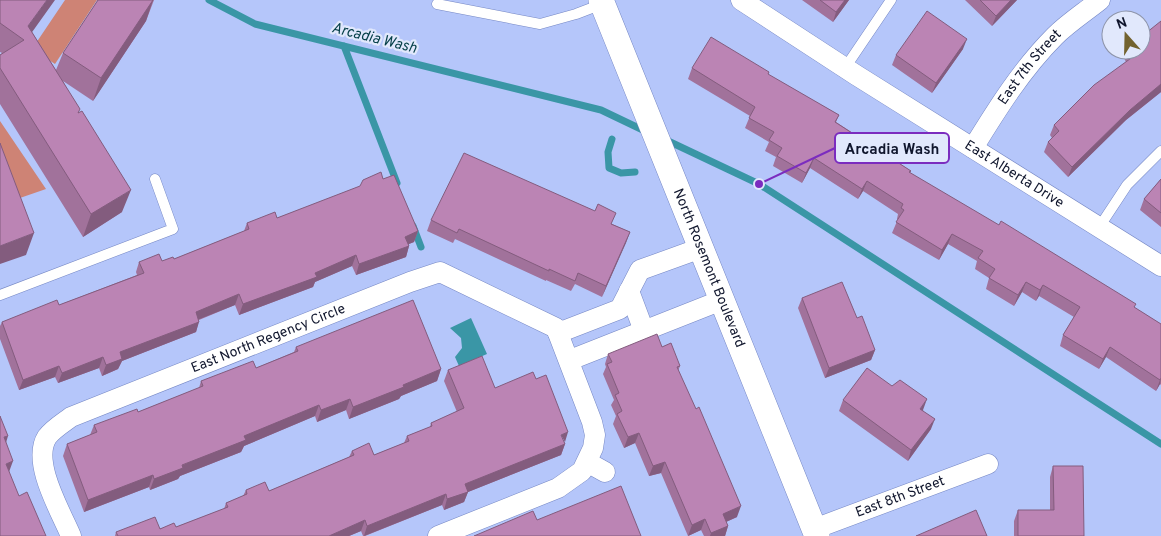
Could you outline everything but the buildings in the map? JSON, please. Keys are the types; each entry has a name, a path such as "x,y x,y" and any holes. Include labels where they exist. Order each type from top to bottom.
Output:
{"street":[{"name":"East Alberta Drive","path":"741,0 845,68 1100,226 1161,266"},
{"name":"East 7th Street","path":"973,148 988,123 1037,55 1056,35 1100,0"},
{"name":"North Rosemont Boulevard","path":"606,1 669,168 815,532"},
{"path":"438,536 558,488 582,471 593,448 595,435 570,360 558,333 620,308 640,270 701,248"},
{"name":"East North Regency Circle","path":"71,536 44,472 42,454 47,438 58,426 71,417 410,282 440,272 556,328 558,333"},
{"path":"629,291 644,331"},
{"path":"570,360 722,300"},
{"path":"587,462 605,472"},
{"name":"East 8th Street","path":"815,532 988,464"}],"lane":[{"path":"845,68 891,0"},
{"path":"437,4 540,24 576,14 606,1"},
{"path":"1100,226 1127,185 1161,151"},
{"path":"0,295 173,229 155,179"}],"shaded area":[{"path":"65,0 97,0 55,64 32,49"},
{"path":"0,121 46,189 17,199 0,159"},
{"path":"471,318 487,354 459,366 455,357 462,348 461,338 450,328"}],"waterway":[{"name":"Arcadia Wash","path":"209,0 255,24 601,110 647,132"},
{"path":"344,46 397,183"},
{"path":"612,139 608,152 609,168 621,173 635,172"},
{"name":"Arcadia Wash","path":"666,140 759,184 1161,444"},
{"path":"413,226 421,247"}],"place":[{"name":"Arcadia Wash","path":"759,184"}]}
